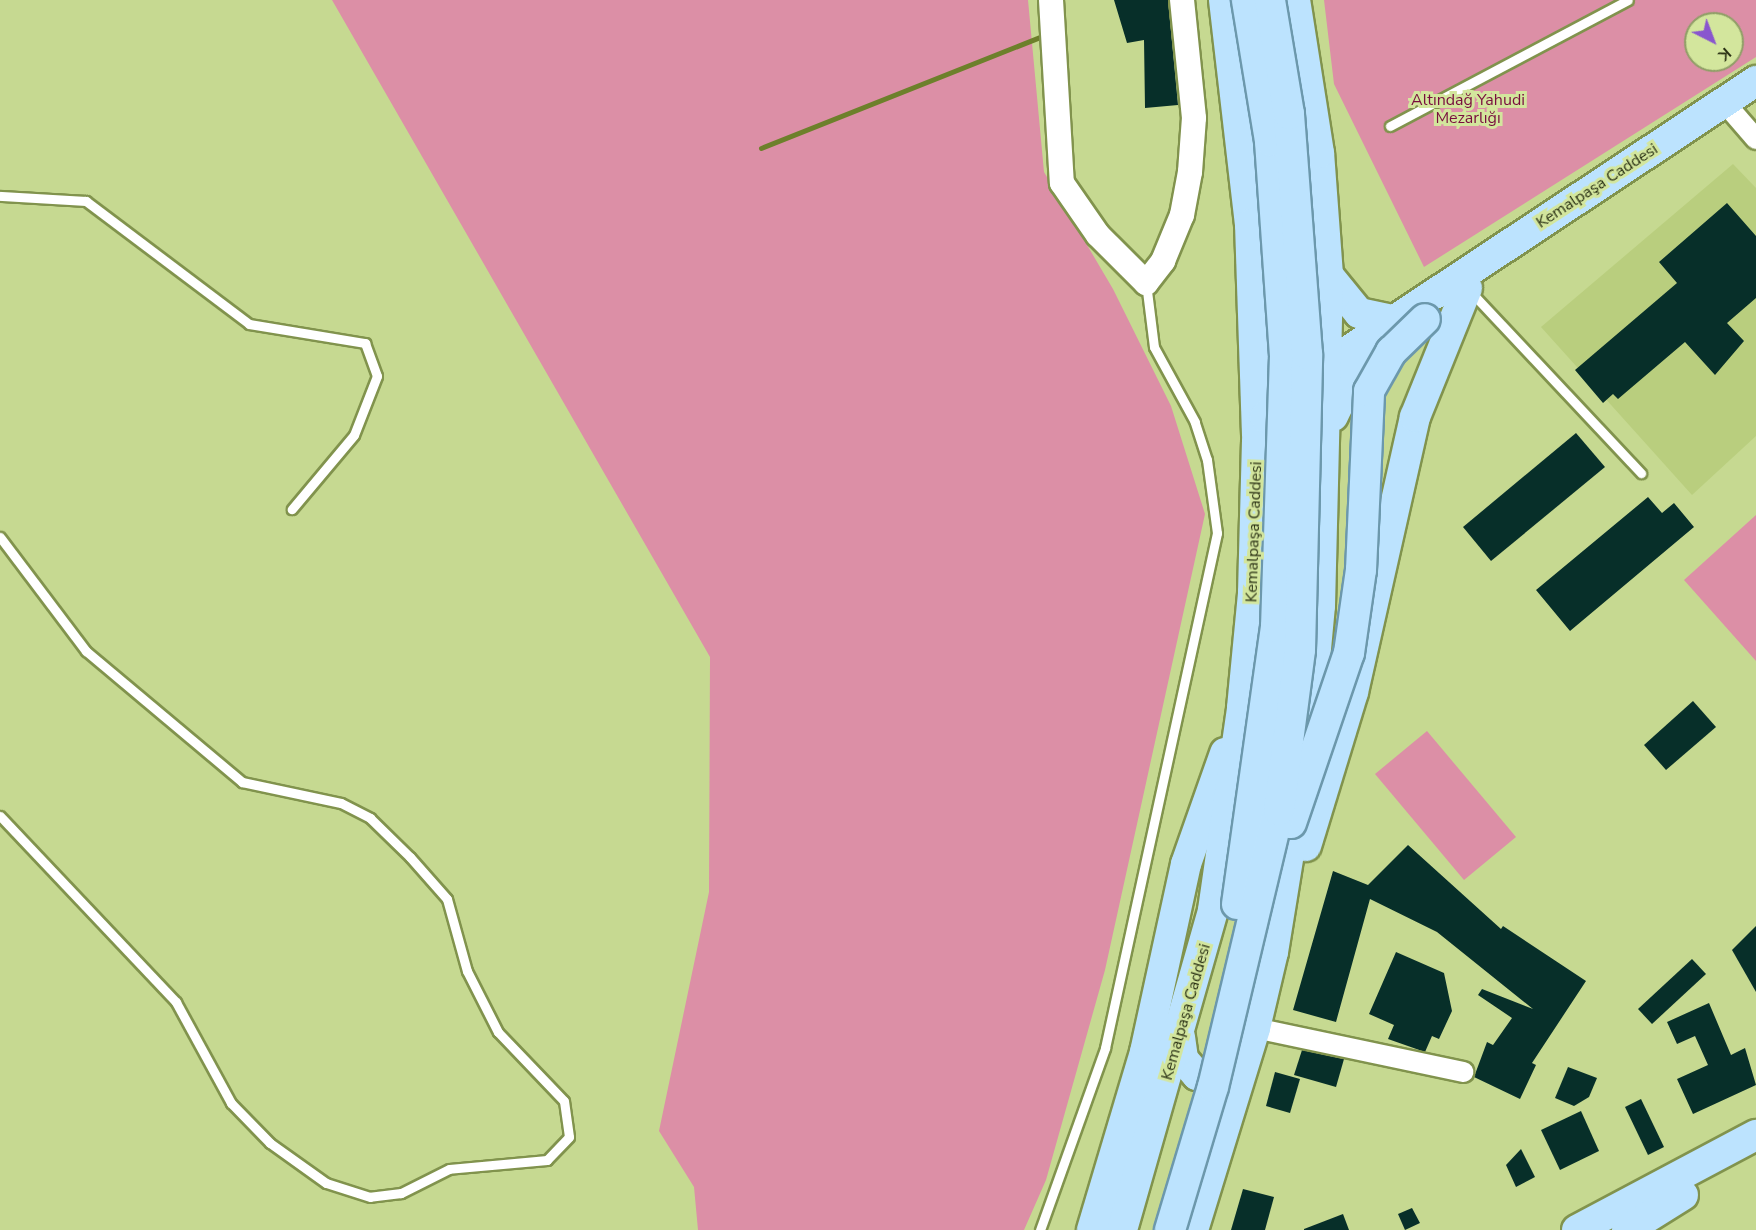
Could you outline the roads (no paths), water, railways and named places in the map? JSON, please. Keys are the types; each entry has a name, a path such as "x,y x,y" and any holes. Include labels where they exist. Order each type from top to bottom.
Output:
{"main road":[{"path":"1224,0 1250,213 1257,442"},
{"path":"1150,1230 1180,1136 1229,944 1276,627 1285,356 1270,141 1247,0"},
{"path":"1170,1230 1213,1087 1279,810 1304,583 1307,354 1289,114 1270,0"},
{"path":"1193,1230 1256,1029 1273,952 1308,735 1320,606 1330,363 1328,275 1319,153 1295,0"},
{"name":"Kemalpaşa Caddesi","path":"1122,1230 1180,1037 1214,910 1242,708 1253,593 1257,442 1272,407 1330,363 1393,320 1738,104 1756,81"},
{"path":"1213,1087 1244,1015 1297,803 1345,674 1360,570 1369,391 1390,352 1425,319 1458,294 1738,104"},
{"path":"1328,275 1359,313 1393,320"},
{"path":"1328,437 1336,406 1359,366 1414,320 1458,294"},
{"path":"1273,952 1353,692 1415,417 1458,294"},
{"path":"1253,593 1265,574 1287,566 1309,574 1320,606"},
{"path":"1092,1230 1145,1052 1202,810 1242,708"},
{"path":"1180,1037 1189,1069 1208,1079 1229,1076 1246,1060"},
{"path":"1577,1230 1756,1135"},
{"path":"1627,1230 1661,1205 1756,1158"}],"street":[{"path":"1051,0 1062,183 1098,236 1146,283 1163,261 1182,215 1190,172 1194,118 1182,0"},
{"path":"1738,104 1756,139"},
{"path":"1256,1029 1462,1072"}],"lane":[{"path":"1390,126 1628,0"},
{"path":"0,196 86,201 249,324 365,343 377,376 354,435 292,509"},
{"path":"1040,1230 1105,1048 1217,534 1208,460 1191,413 1154,347 1146,283"},
{"path":"1458,294 1641,473"},
{"path":"0,537 86,651 242,782 341,803 370,818 410,857 447,899 467,970 498,1032 564,1101 569,1137 547,1160 449,1169 401,1193 370,1197 326,1183 270,1143 231,1102 176,1002 0,816"}],"waterway":[{"path":"761,148 1047,34"}],"park label":[{"name":"Altındağ Yahudi Mezarlığı","path":"1468,109"}]}
